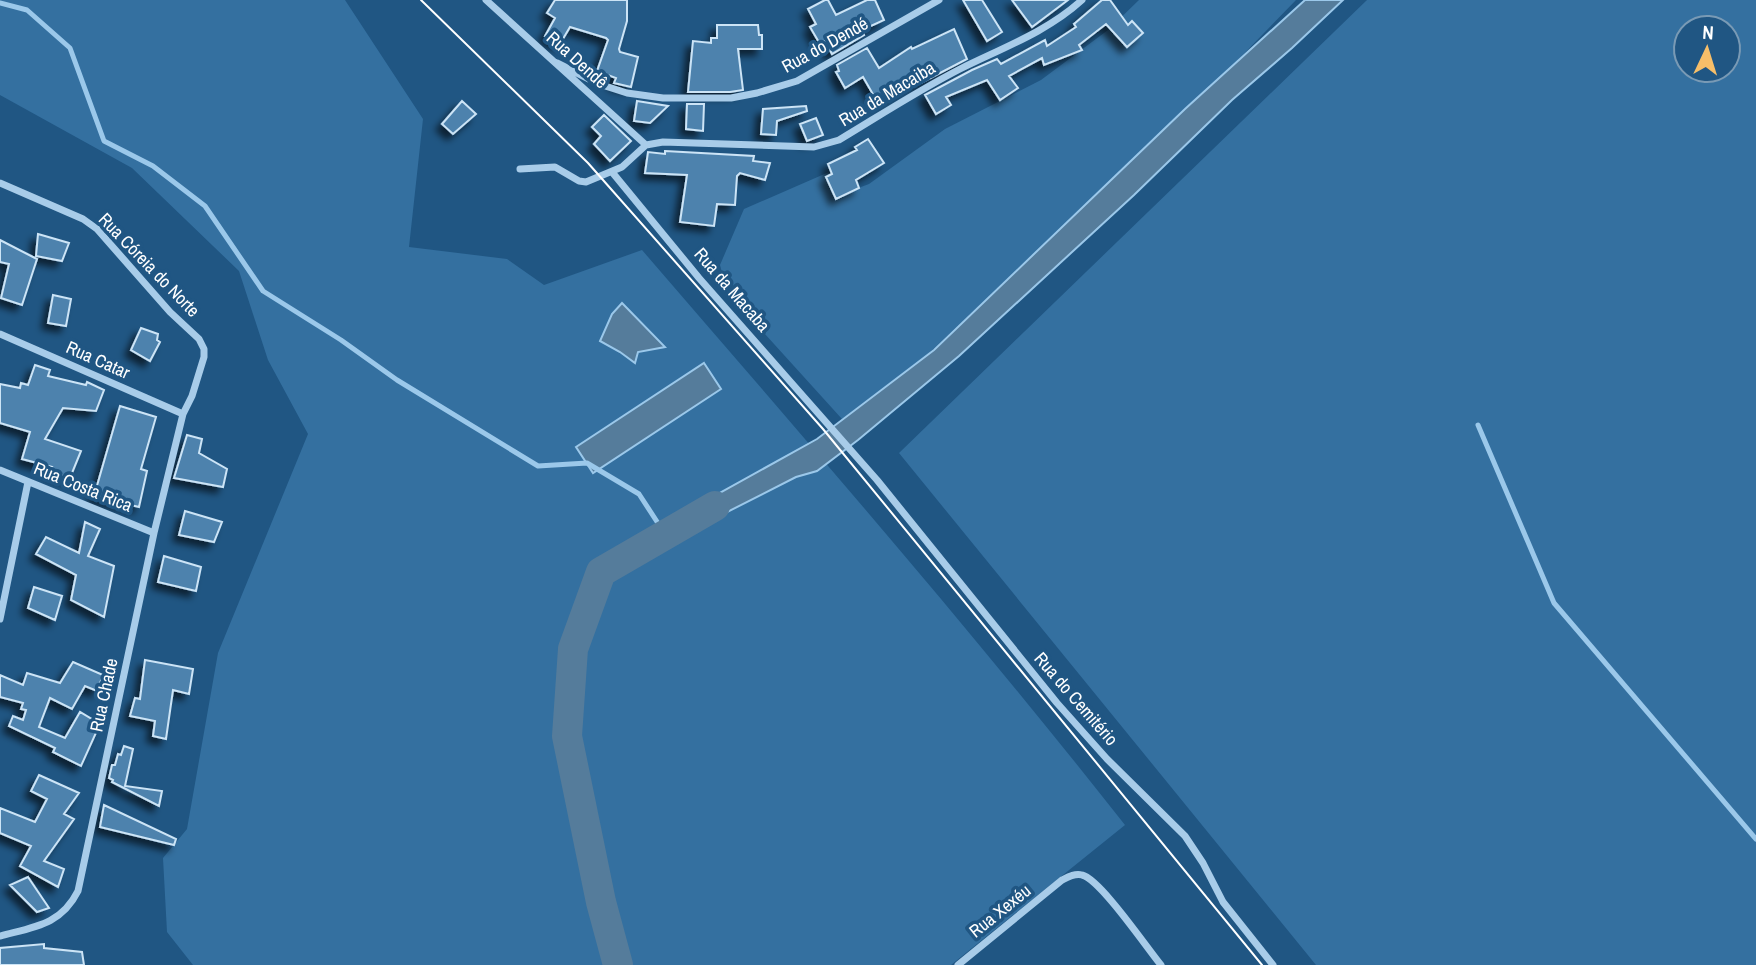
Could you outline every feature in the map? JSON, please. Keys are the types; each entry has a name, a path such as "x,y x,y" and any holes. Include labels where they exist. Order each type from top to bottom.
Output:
{"street":[{"name":"Rua Dendê","path":"486,0 646,145"},
{"name":"Rua do Dendé","path":"557,63 599,84 627,93 663,98 710,99 757,93 797,81 939,0"},
{"name":"Rua da Macaiba","path":"646,145 663,142 814,147 828,145 958,70 1066,15 1082,0"},
{"path":"520,169 555,167 582,182 612,172 631,161 646,145"},
{"name":"Rua da Macaba","path":"612,172 699,278 854,452"},
{"name":"Rua Córeia do Norte","path":"0,183 83,219 97,229 170,312 199,339 204,349 203,367 183,414"},
{"name":"Rua Catar","path":"0,334 183,414"},
{"name":"Rua Chade","path":"0,936 34,927 61,915 71,905 78,891 154,533 183,414"},
{"name":"Rua do Cemitério","path":"854,452 1057,703 1107,759 1185,836 1203,863 1223,902 1273,965"},
{"name":"Rua Costa Rica","path":"0,470 154,533"},
{"path":"0,619 28,482"},
{"name":"Rua Xexéu","path":"958,965 1062,880 1074,875 1082,875 1098,886 1161,965"}],"shaded area":[{"path":"0,0 345,0 423,119 409,247 507,259 544,285 642,250 947,607 1125,825 951,965 193,965 167,932 163,858 187,829 218,653 308,434 268,360 239,271 132,168 0,95"},
{"path":"1139,0 1296,0 1232,66 928,354 842,419 727,292 720,265 744,209 829,172 834,197 869,184 945,129 1041,80 1108,30"},
{"path":"1305,0 1343,0 1232,100 1134,195 959,356 817,471 796,477 684,534 680,515 817,439 934,350 1185,109"},
{"path":"1367,0 1756,0 1756,965 1316,965 899,453"},
{"path":"622,303 665,347 638,352 635,363 600,341 612,314"},
{"path":"704,363 721,389 593,473 576,447"}],"building":[{"path":"555,0 627,0 627,21 619,49 620,52 638,57 631,87 614,83 616,78 597,71 608,40 606,38 570,27 560,44 545,36 555,18 547,13"},
{"path":"828,0 836,15 867,0 875,0 884,20 862,30 864,35 832,54 825,41 820,44 810,27 816,24 808,9"},
{"path":"963,0 982,0 1002,32 987,41"},
{"path":"1012,0 1068,0 1032,27"},
{"path":"1102,0 1110,0 1128,25 1132,21 1143,33 1127,47 1106,24 1079,45 1082,50 1044,65 1042,58 1009,76 1018,88 1000,100 987,80 946,97 951,105 936,114 925,95 997,59 1001,64 1045,40 1047,46 1076,27 1074,24"},
{"path":"717,25 758,25 759,35 762,35 762,49 738,49 743,90 688,92 693,41 711,43 711,38 717,38"},
{"path":"954,29 967,59 919,84 917,81 878,103 863,77 845,88 836,72 839,71 837,65 867,48 879,68 911,47 912,49"},
{"path":"462,101 476,114 453,134 442,124"},
{"path":"637,101 668,106 650,123 634,121"},
{"path":"687,104 704,104 703,131 686,129"},
{"path":"806,106 807,111 777,121 776,135 761,134 763,109"},
{"path":"604,115 631,141 610,161 594,144 601,136 592,127"},
{"path":"816,118 823,135 807,141 800,124"},
{"path":"868,139 884,163 856,180 859,188 836,199 826,177 832,174 828,164 857,150 855,147"},
{"path":"665,151 754,156 753,161 770,163 765,180 740,173 737,176 735,205 717,204 714,226 680,222 687,175 645,173 648,152 665,154"},
{"path":"38,234 69,243 62,261 36,256"},
{"path":"0,240 37,259 22,305 1,298 9,264 0,262"},
{"path":"53,295 71,299 66,326 48,323"},
{"path":"141,328 158,334 157,340 160,342 150,361 131,350"},
{"path":"35,365 50,370 48,376 86,385 87,382 104,390 96,411 63,408 45,439 81,451 70,478 50,471 52,467 22,459 30,432 0,423 0,384 20,388 21,383 28,385"},
{"path":"120,406 156,417 141,469 147,471 139,507 94,496"},
{"path":"187,435 202,439 199,453 227,469 223,487 174,478"},
{"path":"185,511 222,522 214,542 179,535"},
{"path":"85,522 100,529 88,556 114,566 104,617 71,600 76,575 36,554 46,537 79,553"},
{"path":"164,556 201,567 196,591 158,582"},
{"path":"34,587 62,596 55,620 28,608"},
{"path":"145,660 193,669 189,694 173,690 166,739 153,736 155,721 130,716 135,698 140,699"},
{"path":"73,662 103,675 97,691 85,686 72,709 50,698 39,727 65,738 80,712 100,724 81,766 53,752 55,748 9,726 13,716 23,720 26,710 21,709 23,703 0,697 0,675 23,685 27,673 60,683"},
{"path":"124,746 133,749 125,786 162,791 159,806 109,778 112,765 115,765"},
{"path":"39,775 79,793 64,814 74,819 44,861 64,869 58,887 20,866 31,846 0,833 0,808 35,822 47,799 31,791"},
{"path":"104,805 176,839 174,845 100,827"},
{"path":"28,877 49,908 37,912 10,885"},
{"path":"44,944 44,948 82,952 84,965 0,965 0,948"}],"waterway":[{"path":"0,3 27,10 70,48 104,141 153,166 205,206 263,291 341,340 397,380 538,466 587,463 639,494 665,534"},
{"path":"1478,425 1554,603 1756,839"},
{"path":"618,965 601,902 567,736 573,649 601,572 715,506"}],"tram line":[{"path":"421,0 588,163 823,429 1262,965"}]}
